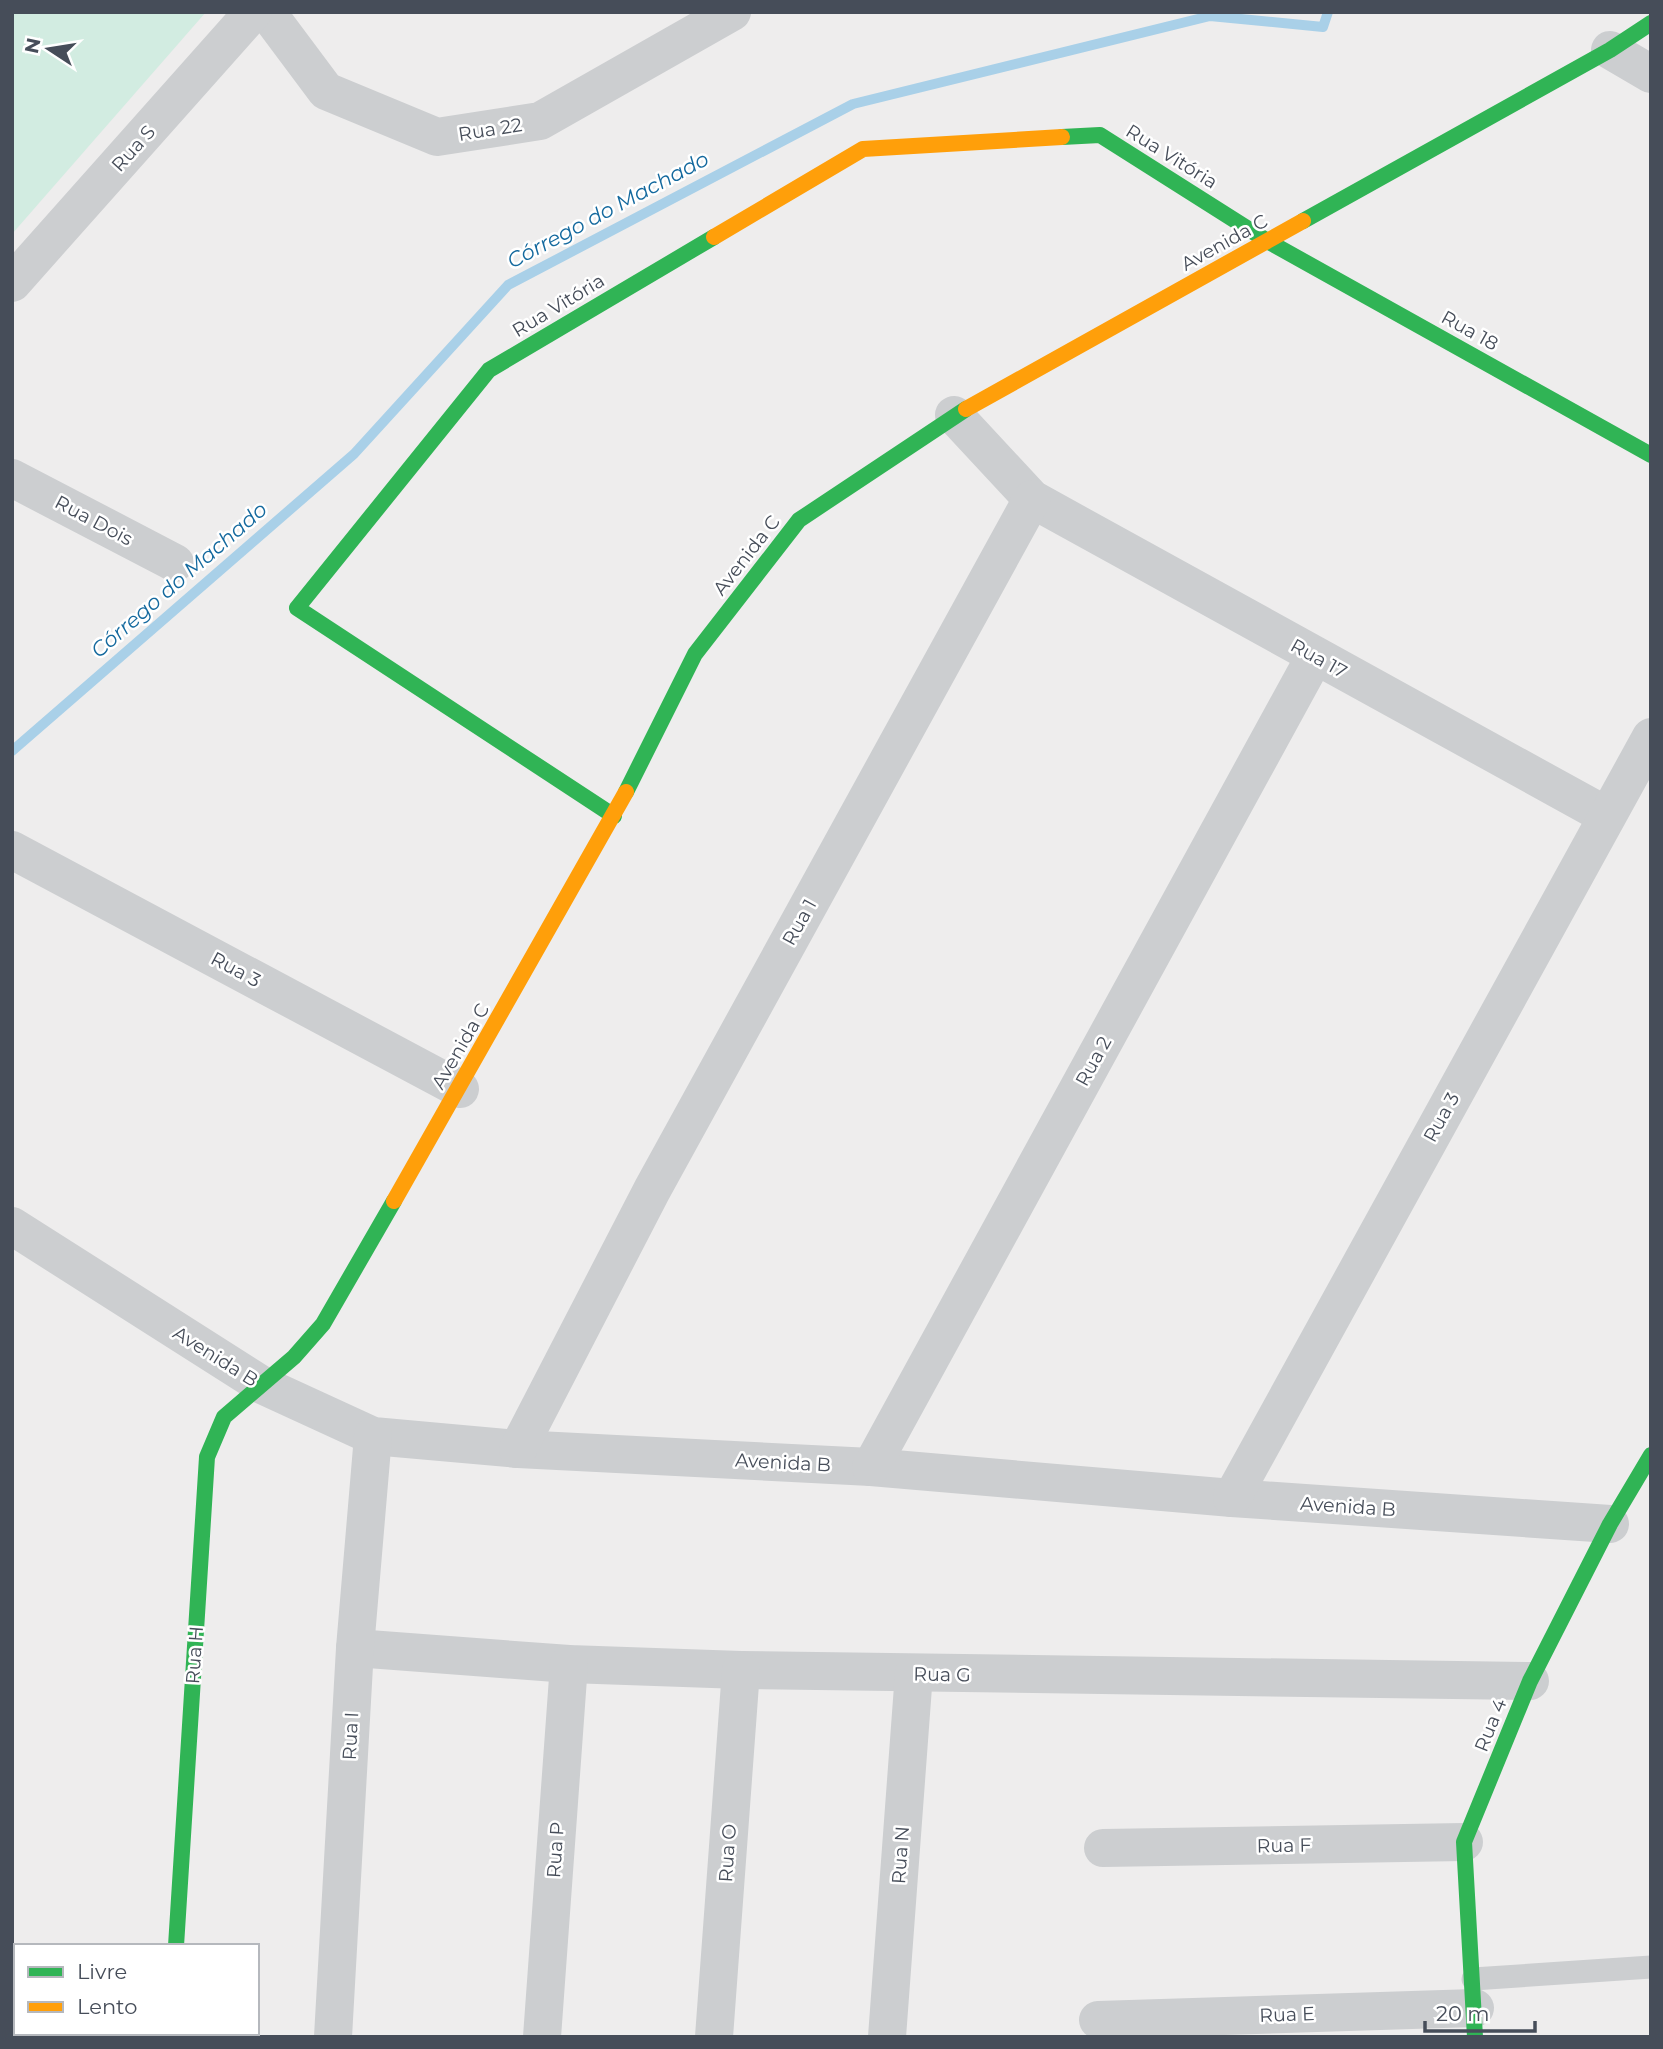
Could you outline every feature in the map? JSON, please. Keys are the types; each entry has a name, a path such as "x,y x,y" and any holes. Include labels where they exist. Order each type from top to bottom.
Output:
{"street":[{"name":"Rua S","path":"12,283 253,12"},
{"name":"Rua 22","path":"267,12 326,91 437,136 540,121 732,12"},
{"name":"Avenida C","path":"262,1385 294,1357 323,1324 614,816 695,654 799,520 954,415 1269,242 1610,50 1651,23"},
{"path":"1610,50 1651,74"},
{"name":"Rua Vitória","path":"614,816 296,608 489,370 863,149 1100,135 1269,242"},
{"name":"Rua 18","path":"1269,242 1651,454"},
{"path":"954,415 1032,499"},
{"name":"Rua Dois","path":"12,478 175,563"},
{"name":"Rua 17","path":"1032,499 1606,816"},
{"name":"Rua 1","path":"518,1449 652,1190 1032,499"},
{"name":"Rua 2","path":"872,1467 1315,656"},
{"name":"Rua 3","path":"1232,1498 1606,816 1648,746"},
{"name":"Rua 3","path":"12,850 460,1089"},
{"name":"Avenida B","path":"12,1226 262,1385 373,1436 518,1449 872,1467 1232,1498 1610,1524"},
{"name":"Rua H","path":"176,1944 207,1457 224,1418 262,1385"},
{"name":"Rua I","path":"333,2037 355,1648 373,1436"},
{"name":"Rua 4","path":"1474,2008 1464,1842 1530,1681 1610,1524 1651,1455"},
{"name":"Rua G","path":"355,1648 569,1664 741,1670 1530,1681"},
{"name":"Rua P","path":"542,2037 569,1664"},
{"name":"Rua O","path":"714,2037 741,1670"},
{"name":"Rua N","path":"887,2037 914,1673"},
{"name":"Rua F","path":"1103,1847 1464,1842"},
{"name":"Rua E","path":"1098,2020 1474,2008"}],"lane":[{"path":"1474,2008 1651,1967"}],"green space":[{"path":"12,12 206,12 12,234"}],"waterway":[{"name":"Córrego do Machado","path":"12,751 354,454 508,285 853,104 1210,16 1323,27 1328,12"}],"traffic: fast":[{"path":"1303,221 1610,50 1651,23"},
{"path":"1062,137 1100,135 1269,242 1651,455"},
{"path":"614,816 297,608 489,370 714,237"},
{"path":"626,792 695,654 799,520 966,409"},
{"path":"176,1944 207,1457 224,1417 294,1357 323,1324 394,1201"},
{"path":"1475,2037 1464,1842 1530,1681 1610,1524 1651,1455"}],"traffic: slow":[{"path":"714,237 863,149 1062,137"},
{"path":"966,409 1303,221"},
{"path":"394,1201 626,792"}]}
